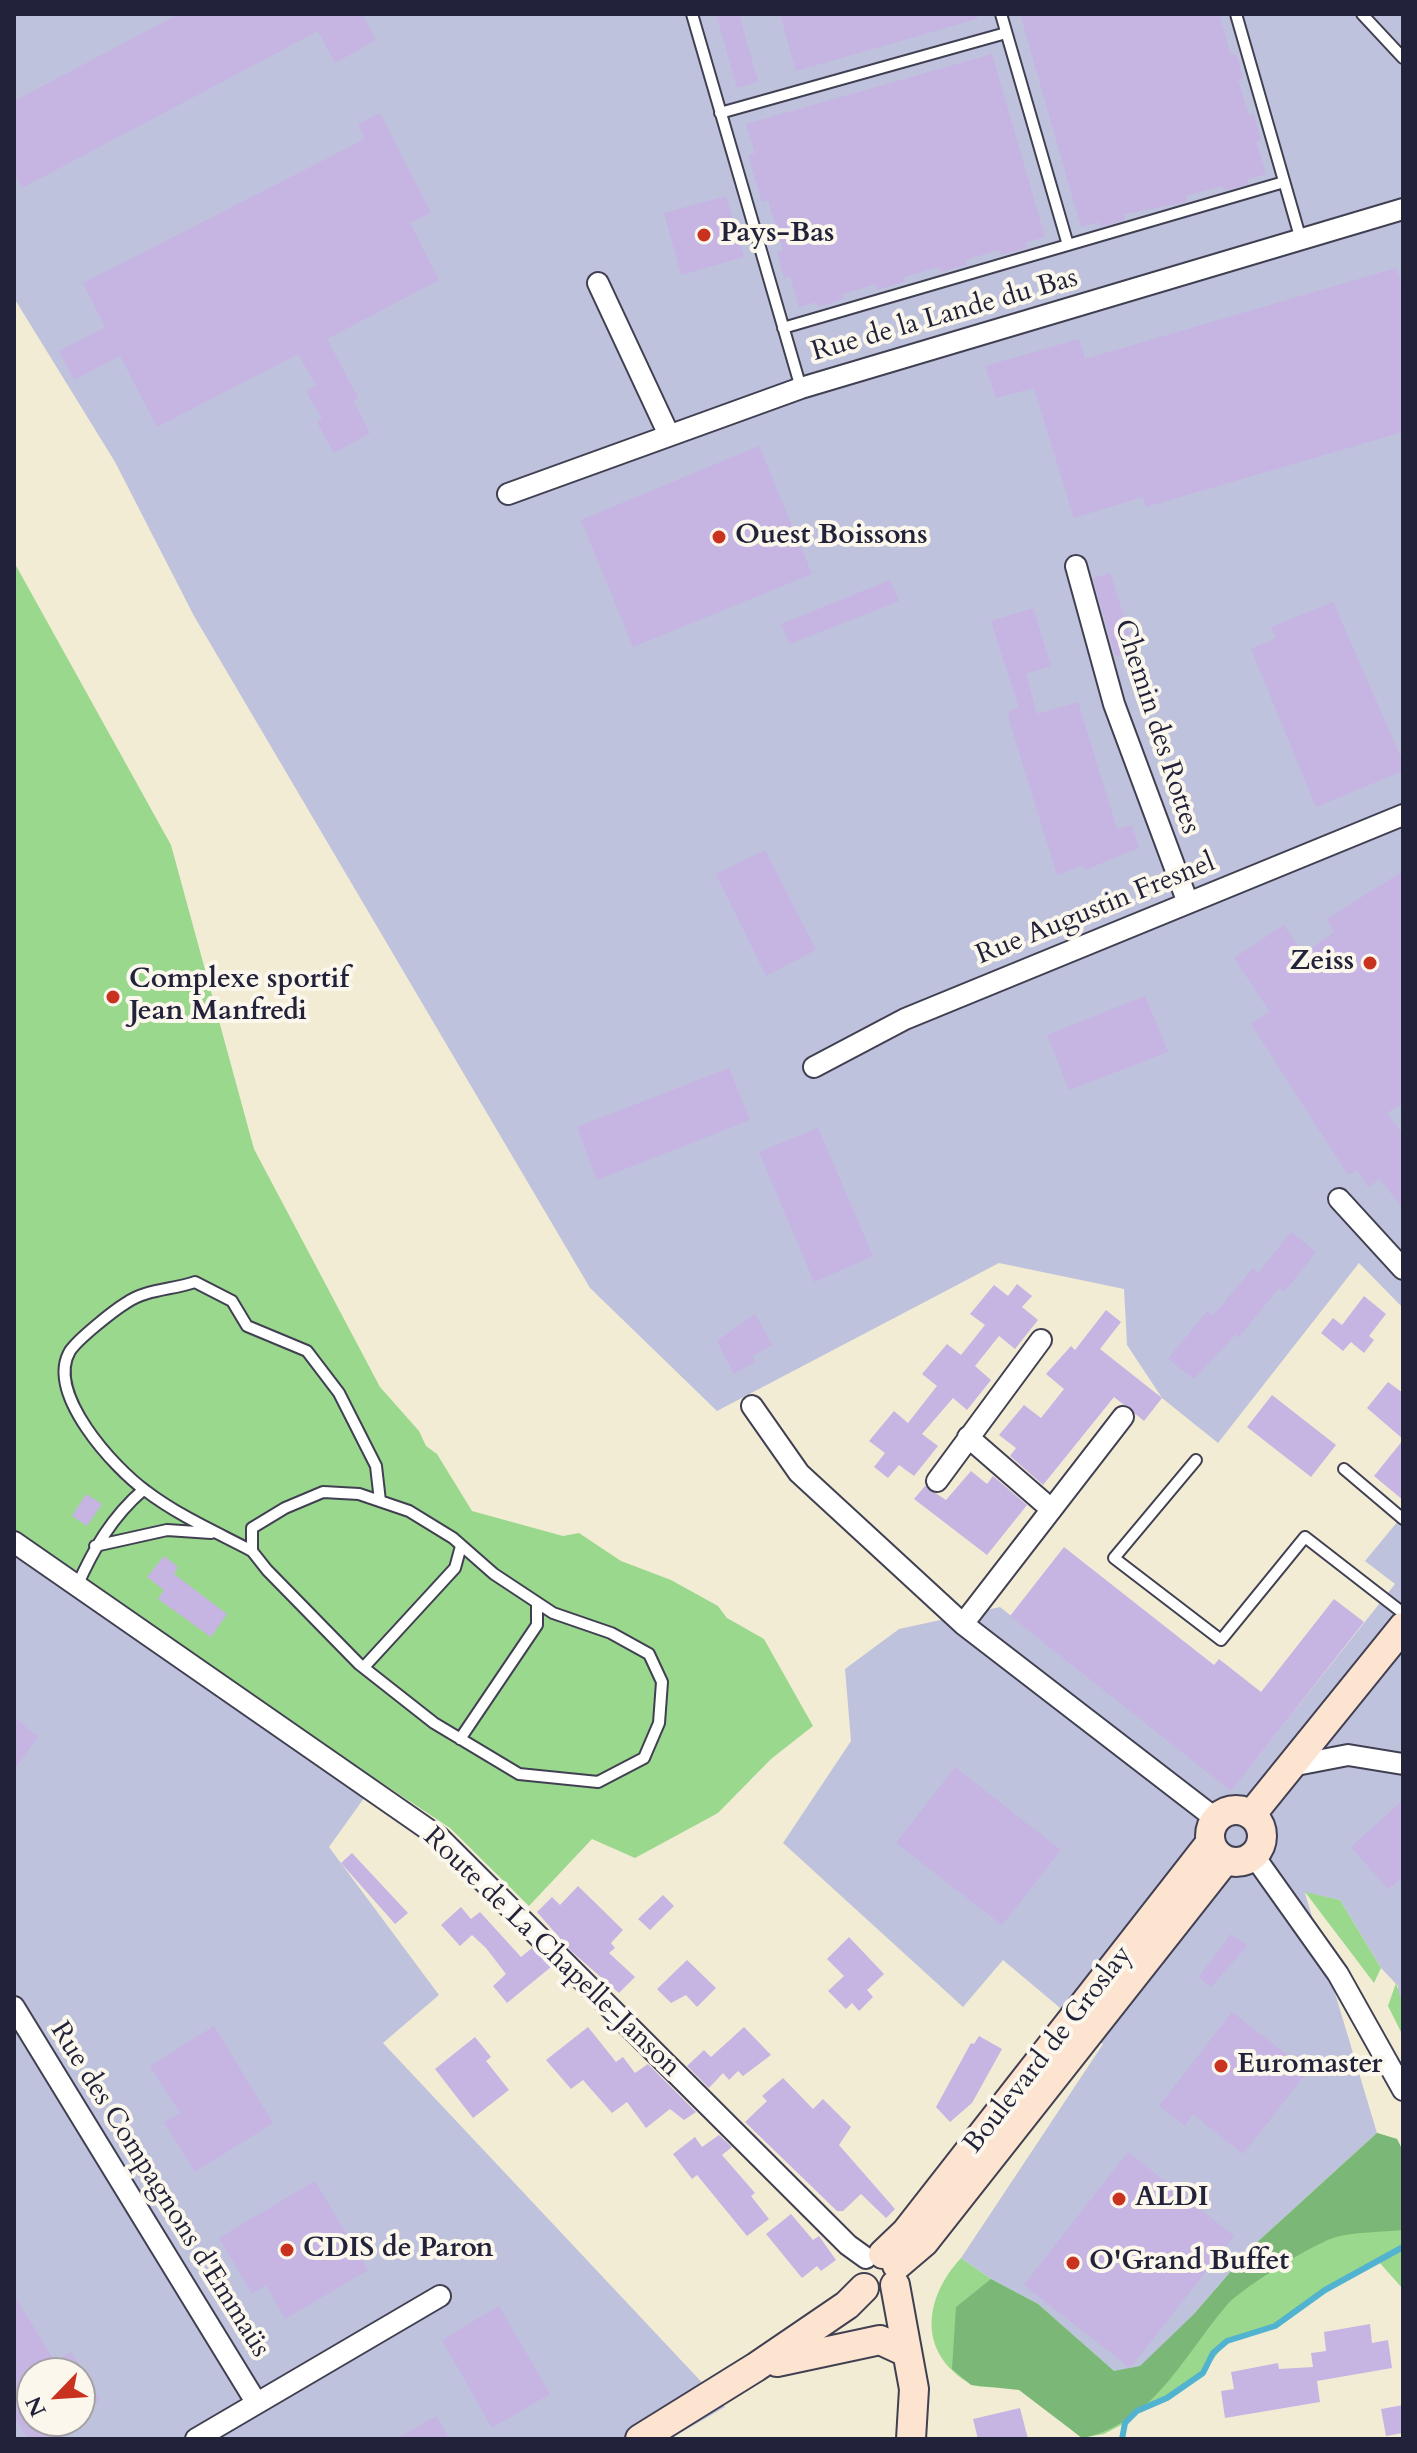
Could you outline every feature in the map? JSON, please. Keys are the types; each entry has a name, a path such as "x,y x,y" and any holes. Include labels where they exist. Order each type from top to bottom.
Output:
{"main road":[{"path":"1251,1815 1403,1627"},
{"path":"1237,1810 1251,1815 1262,1833 1254,1856 1240,1862 1217,1841 1237,1810"},
{"name":"Boulevard de Groslay","path":"885,2266 906,2232 1217,1841"},
{"path":"640,2439 756,2367 847,2305 864,2288 877,2294 885,2266"},
{"path":"885,2266 914,2389 911,2439"},
{"path":"756,2367 880,2340 906,2352"}],"street":[{"name":"Rue de la Lande du Bas","path":"508,494 801,388 1403,209"},
{"path":"598,283 669,435"},
{"name":"Chemin des Rottes","path":"1076,566 1114,704 1188,903"},
{"name":"Rue Augustin Fresnel","path":"814,1067 905,1019 1403,815"},
{"path":"1339,1199 1403,1269"},
{"path":"937,1481 1041,1340"},
{"path":"752,1406 799,1473 963,1624 1217,1841"},
{"path":"963,1624 1123,1417"},
{"path":"968,1437 1051,1509"},
{"name":"Route de La Chapelle-Janson","path":"16,1549 77,1586 439,1837 848,2245 885,2266"},
{"path":"1291,1766 1348,1755 1403,1764"},
{"path":"1254,1856 1338,1974 1367,2020 1403,2090"},
{"name":"Rue des Compagnons d'Emmaüs","path":"14,2007 256,2402"},
{"name":"Rue des Compagnons d'Emmaüs","path":"196,2439 440,2296"}],"lane":[{"path":"692,14 801,388"},
{"path":"1001,14 1068,245"},
{"path":"1236,14 1301,240"},
{"path":"1362,14 1403,58"},
{"path":"720,113 1006,33"},
{"path":"783,328 1284,182"},
{"path":"252,1551 252,1528 285,1508 323,1492 359,1494 409,1511 553,1613 611,1633 649,1654 662,1682 659,1723 644,1758 598,1782 519,1774 434,1723 364,1667 267,1570 252,1551 143,1490 105,1450 78,1414 63,1385 70,1351 126,1302 150,1292 170,1291 195,1282 232,1301 247,1326 307,1351 339,1393 376,1466 380,1501"},
{"path":"1196,1460 1114,1558 1221,1640 1305,1537 1403,1613"},
{"path":"1344,1469 1403,1519"},
{"path":"77,1586 95,1546 122,1508 143,1490"},
{"path":"95,1546 167,1530 217,1533"},
{"path":"364,1667 455,1568 461,1546"},
{"path":"460,1739 537,1625 537,1603"}],"shaded area":[{"path":"14,14 1403,14 1403,1308 1359,1263 1218,1443 1162,1398 1127,1345 1124,1289 999,1263 717,1411 590,1288 194,616 115,462 14,298"},
{"path":"1403,1515 1403,2005 1397,1995 1398,1986 1381,1968 1340,1900 1305,1893 1377,2133 1253,2246 1194,2314 1140,2367 1114,2371 1038,2304 991,2279 961,2258 1103,2044 1003,1960 963,2007 783,1843 851,1741 845,1669 899,1629 1000,1607 1231,1790 1395,1584 1365,1561"},
{"path":"14,1532 169,1642 377,1780 329,1847 439,1995 383,2043 725,2407 670,2439 14,2439"}],"green space":[{"path":"14,562 171,845 254,1149 380,1387 419,1431 426,1446 437,1454 472,1511 563,1536 579,1533 621,1561 671,1580 718,1606 727,1618 764,1639 813,1726 771,1759 718,1813 635,1858 592,1839 529,1906 450,1828 169,1642 14,1532"},
{"path":"1305,1892 1340,1900 1381,1968 1374,1983"},
{"path":"1396,1983 1403,2005 1403,2036 1388,2006"},
{"path":"1377,2133 1397,2139 1403,2151 1403,2289 1379,2262 1325,2290 1275,2326 1227,2341 1203,2373 1167,2398 1137,2411 1125,2423 1104,2434 1082,2438 1025,2393 1018,2389 969,2383 952,2370 941,2356 934,2340 934,2307 939,2290 961,2258 991,2279 1038,2304 1114,2371 1140,2367 1194,2314 1253,2246"},
{"path":"1377,2133 1397,2139 1403,2151 1403,2230 1336,2237 1262,2277 1227,2305 1165,2385 1129,2418 1107,2430 1082,2438 1019,2390 971,2385 952,2369 956,2307 991,2279 1038,2304 1114,2371 1140,2366 1194,2314 1253,2246"}],"building":[{"path":"179,14 362,14 376,40 335,63 318,31 22,188 14,173 14,101"},
{"path":"716,14 739,14 758,82 737,88"},
{"path":"780,14 977,14 977,19 796,71"},
{"path":"1020,14 1219,14 1231,55 1236,54 1243,78 1238,80 1249,116 1254,114 1261,140 1256,141 1266,174 1247,179 1248,184 1235,188 1224,191 1222,186 1186,196 1187,202 1124,214 1125,220 1100,227 1098,222 1081,227"},
{"path":"992,54 1045,237 1026,242 1027,248 1001,255 999,250 965,260 967,265 941,272 939,267 903,277 904,282 877,290 876,284 843,294 844,299 818,307 817,302 799,307 790,276 784,278 777,252 783,250 768,200 762,202 748,155 755,153 746,124"},
{"path":"380,113 431,213 410,223 439,280 327,339 358,398 353,401 370,433 334,453 317,422 322,419 306,391 316,385 298,354 157,427 120,356 74,380 59,351 105,327 83,283 365,139 358,124"},
{"name":"Pays-Bas","path":"726,196 744,257 681,275 664,213"},
{"path":"1396,268 1403,290 1403,432 1146,507 1143,497 1074,518 1034,388 996,398 985,366 1079,339 1085,359"},
{"name":"Ouest Boissons","path":"759,446 812,574 633,647 581,520"},
{"path":"1110,573 1135,651 1115,656 1093,578"},
{"path":"890,580 899,601 790,644 781,624"},
{"path":"1333,602 1403,762 1403,771 1316,807 1251,649 1276,638 1271,627"},
{"path":"1033,608 1051,666 1026,674 1037,714 1078,702 1117,829 1132,825 1139,848 1085,870 1084,865 1057,875 1010,723 1008,711 1019,708 991,621"},
{"path":"765,850 816,950 766,976 716,874"},
{"path":"1403,871 1403,1103 1387,1113 1403,1135 1403,1209 1380,1179 1368,1187 1357,1170 1348,1175 1251,1024 1270,1012 1234,958 1284,925 1303,954 1334,932 1327,919"},
{"path":"1145,996 1168,1052 1069,1090 1047,1035"},
{"path":"729,1068 750,1120 597,1180 577,1127"},
{"path":"818,1128 873,1256 814,1282 759,1152"},
{"path":"1291,1232 1316,1252 1284,1292 1279,1288 1239,1337 1236,1334 1194,1379 1168,1359 1207,1311 1213,1316 1253,1268 1258,1273"},
{"path":"1017,1284 1032,1296 1022,1307 1038,1320 1015,1349 999,1336 975,1366 991,1380 967,1410 953,1398 922,1434 938,1446 914,1476 899,1465 888,1478 874,1467 885,1453 869,1441 894,1411 908,1423 937,1386 922,1374 947,1344 961,1355 985,1325 970,1314 994,1285 1008,1296"},
{"path":"1364,1296 1386,1314 1369,1336 1374,1340 1364,1353 1351,1342 1343,1351 1321,1333 1333,1318 1342,1325"},
{"path":"1106,1310 1121,1322 1100,1349 1162,1398 1144,1421 1114,1397 1043,1485 1010,1456 1016,1448 999,1435 1024,1405 1041,1418 1064,1389 1046,1374 1071,1346 1075,1350"},
{"path":"755,1314 772,1345 752,1356 755,1362 734,1374 717,1341"},
{"path":"1388,1382 1403,1393 1403,1439 1367,1408"},
{"path":"1272,1395 1336,1445 1311,1477 1247,1427"},
{"path":"1403,1440 1403,1500 1374,1476"},
{"path":"971,1471 987,1484 993,1476 1027,1505 987,1555 914,1499 925,1486 946,1500"},
{"path":"86,1494 102,1504 87,1526 72,1516"},
{"path":"1064,1547 1214,1665 1219,1659 1261,1692 1334,1599 1364,1622 1231,1791 1010,1616"},
{"path":"164,1556 178,1567 174,1574 227,1614 211,1637 158,1599 164,1590 147,1577"},
{"path":"14,1717 38,1737 14,1770"},
{"path":"955,1767 1061,1850 1002,1925 896,1843"},
{"path":"1403,1800 1403,1877 1388,1889 1351,1847"},
{"path":"352,1853 408,1913 395,1924 341,1863"},
{"path":"578,1886 623,1930 611,1943 615,1948 609,1953 635,1977 619,1993 571,1951 537,1912 552,1897 560,1905"},
{"path":"663,1895 674,1906 650,1930 638,1919"},
{"path":"461,1907 471,1919 480,1912 521,1957 532,1948 551,1967 507,2003 493,1986 506,1974 486,1948 472,1935 460,1946 441,1925"},
{"path":"1231,1934 1247,1946 1211,1987 1199,1977"},
{"path":"849,1937 884,1974 867,1990 873,1997 859,2011 852,2003 846,2009 828,1991 844,1976 827,1959"},
{"path":"687,1960 716,1988 697,2007 686,1995 671,2003 657,1989"},
{"path":"1232,2012 1308,2071 1243,2154 1193,2114 1185,2126 1159,2106"},
{"path":"214,2026 273,2123 195,2172 164,2122 180,2113 150,2066"},
{"path":"588,2027 616,2062 623,2057 635,2073 648,2064 696,2112 684,2120 670,2109 646,2128 627,2102 612,2113 583,2080 571,2089 546,2060"},
{"path":"744,2027 771,2055 743,2076 738,2071 729,2080 723,2073 709,2088 687,2066 704,2050 711,2057"},
{"path":"979,2036 1002,2049 972,2103 950,2122 936,2107 971,2043 974,2044"},
{"path":"475,2037 491,2057 486,2061 509,2090 473,2118 435,2069"},
{"path":"783,2078 813,2109 823,2099 851,2127 839,2145 895,2209 886,2218 861,2194 843,2211 837,2211 745,2122 767,2101 762,2096"},
{"path":"719,2135 732,2147 722,2155 755,2193 751,2196 769,2219 747,2236 697,2175 692,2179 673,2154 695,2137 702,2147"},
{"path":"1128,2152 1234,2236 1130,2368 1024,2285"},
{"name":"CDIS de Paron","path":"315,2181 368,2270 285,2319 266,2285 252,2294 219,2238"},
{"path":"791,2214 813,2240 819,2236 836,2260 821,2271 817,2266 802,2278 766,2234"},
{"path":"14,2295 52,2357 16,2357 16,2419"},
{"path":"499,2306 550,2394 492,2428 442,2340"},
{"path":"1370,2324 1372,2343 1388,2340 1392,2368 1317,2381 1320,2402 1225,2418 1221,2391 1234,2389 1231,2372 1278,2363 1279,2369 1313,2367 1311,2353 1326,2351 1324,2332"},
{"path":"1403,2405 1403,2433 1386,2436 1381,2409"},
{"path":"1020,2408 1028,2439 978,2439 973,2419"},
{"path":"436,2416 450,2439 396,2439"},
{"path":"27,2437 54,2437 51,2439"}],"waterway":[{"path":"1122,2439 1125,2423 1137,2411 1167,2398 1203,2373 1213,2353 1227,2341 1275,2326 1325,2290 1403,2247"}],"place":[{"name":"Pays-Bas","path":"704,235"},
{"name":"Ouest Boissons","path":"719,537"},
{"name":"Zeiss","path":"1370,963"},
{"name":"Complexe sportif Jean Manfredi","path":"113,997"},
{"name":"Euromaster","path":"1221,2066"},
{"name":"ALDI","path":"1119,2199"},
{"name":"CDIS de Paron","path":"287,2250"},
{"name":"O'Grand Buffet","path":"1073,2263"}]}
